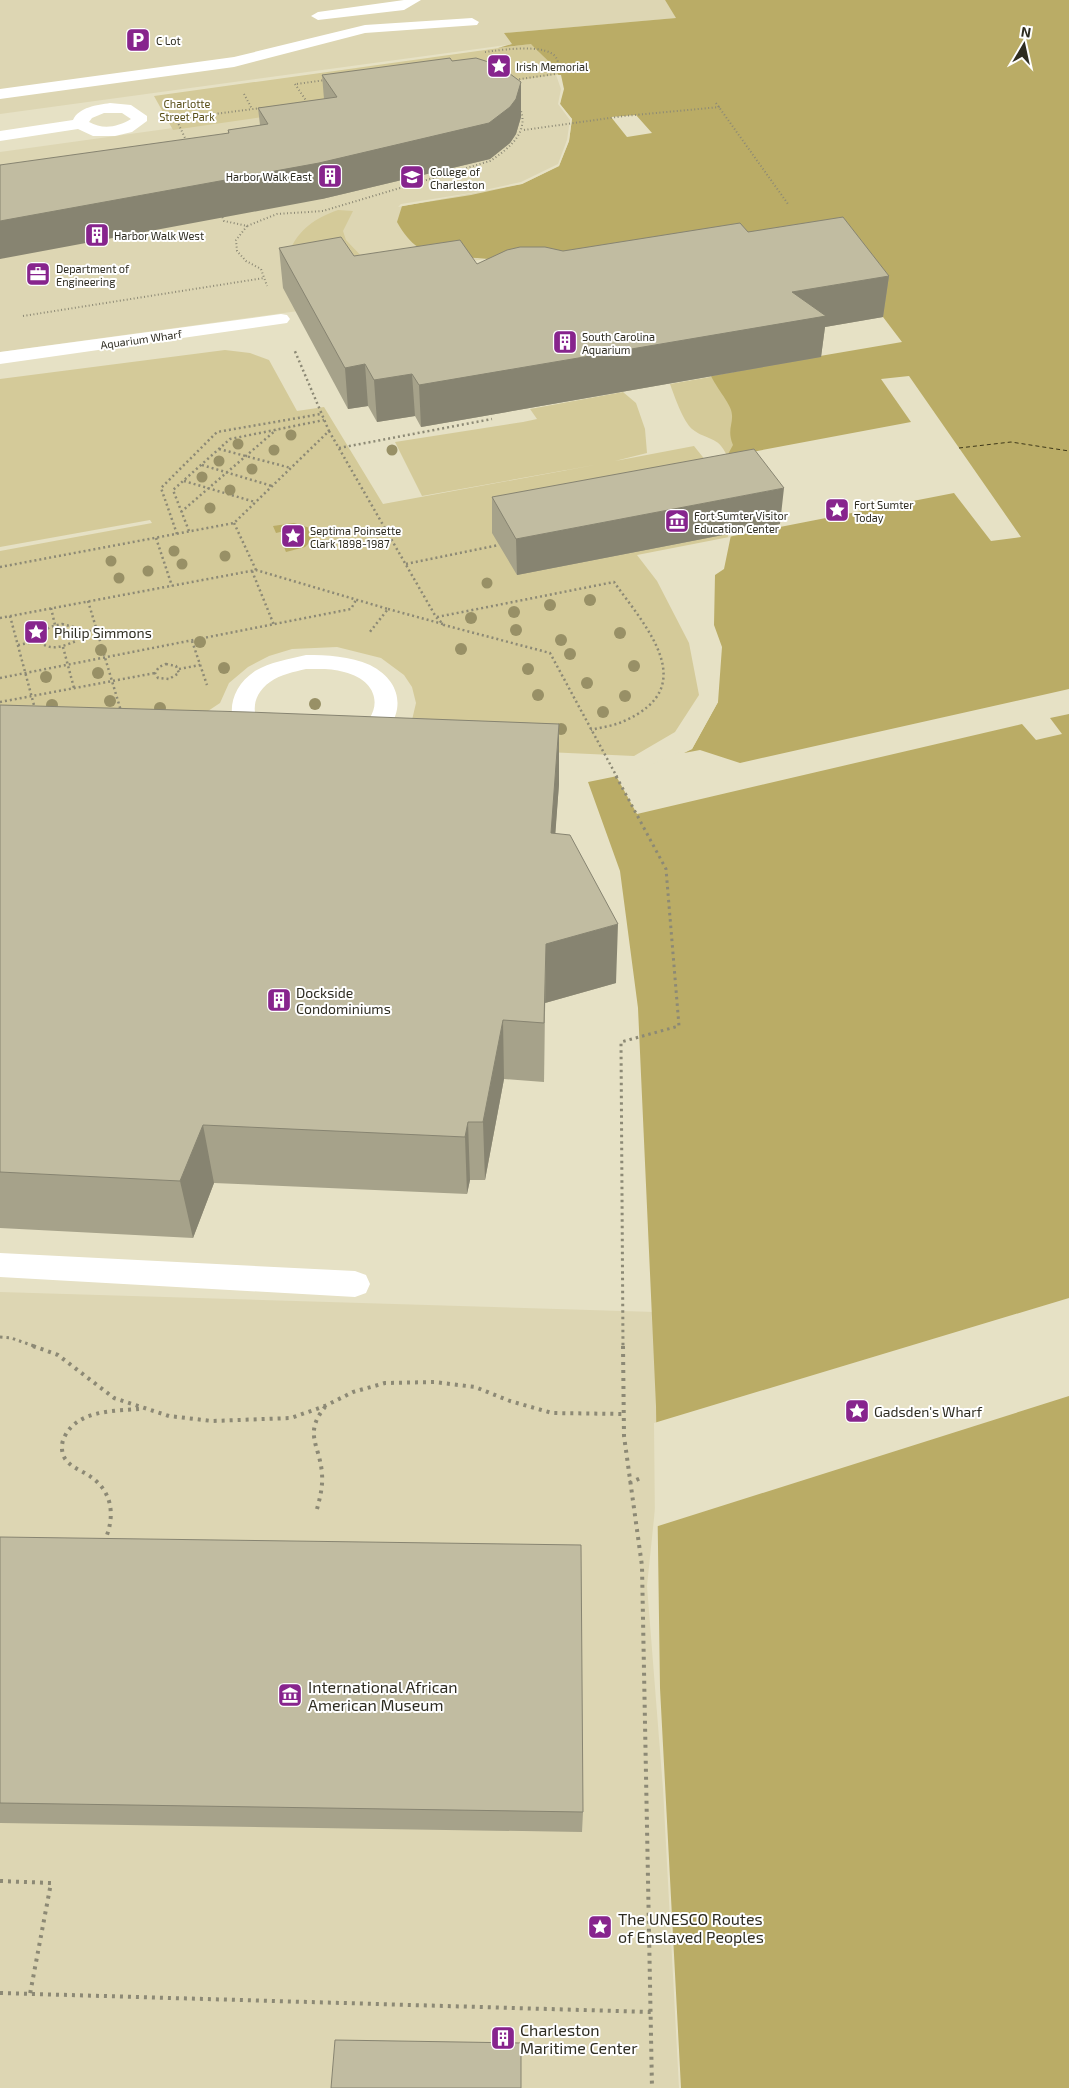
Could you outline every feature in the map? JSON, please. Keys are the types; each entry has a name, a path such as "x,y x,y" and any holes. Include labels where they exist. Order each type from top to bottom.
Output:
{"lane":[{"path":"312,0 325,40"},
{"path":"318,16 404,6 414,0"},
{"path":"0,94 234,62 365,29 472,22"},
{"path":"0,136 81,124"},
{"name":"Aquarium Wharf","path":"0,358 281,319"},
{"path":"306,662 334,662 344,665 359,669 378,681 387,698 386,715 373,732 351,745 323,752 294,752 240,735 244,697 258,681 279,669 306,662"},
{"path":"0,1265 355,1284"}],"path":[{"path":"479,53 533,46 550,53 558,61 559,66 555,74 510,80"},
{"path":"307,102 295,84 330,79"},
{"path":"242,91 252,109"},
{"path":"298,103 316,101"},
{"path":"444,624 436,617 329,431 261,269 247,263 236,252 235,245 237,237 247,226 277,214 323,211 490,161 504,153 524,130 525,118 519,107 514,103"},
{"path":"716,103 788,204"},
{"path":"524,130 624,116 720,107"},
{"path":"176,119 261,108"},
{"path":"174,113 186,140"},
{"path":"220,214 224,221 247,226"},
{"path":"20,317 264,278"},
{"path":"177,534 161,488 217,432 321,414"},
{"path":"339,448 492,419"},
{"path":"189,531 173,490 230,439 324,420"},
{"path":"182,512 276,430"},
{"path":"0,567 234,523 329,431"},
{"path":"219,449 291,468"},
{"path":"201,465 272,486"},
{"path":"184,481 255,503"},
{"path":"234,523 274,625"},
{"path":"156,538 172,586"},
{"path":"406,564 499,545"},
{"path":"0,618 254,571 550,652 666,869 679,1026 621,1042 623,1414 629,1483 642,1566 652,2088"},
{"path":"436,617 614,582 660,651 666,666 666,684 658,698 645,710 625,721 592,730"},
{"path":"0,678 351,609 356,600"},
{"path":"88,602 122,715"},
{"path":"51,608 55,625"},
{"path":"344,665 388,609"},
{"path":"10,616 36,712"},
{"path":"39,641 40,633 55,625 74,627 79,633"},
{"path":"79,633 97,630"},
{"path":"39,641 46,647 63,647 76,641 79,633"},
{"path":"18,645 39,641"},
{"path":"192,641 209,691"},
{"path":"63,647 74,688"},
{"path":"0,702 154,673 157,668 163,665 174,665 179,669 200,665"},
{"path":"154,673 158,678 169,679 179,673 179,669"},
{"path":"0,1337 11,1338 58,1356 114,1398 142,1409 169,1416 212,1421 292,1418 325,1406 353,1392 385,1383 434,1382 475,1387 510,1401 552,1413 623,1414"},
{"path":"318,1509 322,1473 311,1433 315,1417 325,1406"},
{"path":"103,1545 112,1520 111,1502 104,1487 66,1461 61,1446 65,1433 78,1421 105,1412 142,1409"},
{"path":"629,1483 642,1478"},
{"path":"0,1881 52,1883 30,1994"},
{"path":"0,1993 651,2012"}],"shaded area":[{"path":"0,0 665,0 677,18 505,33 513,44 0,114"},
{"path":"665,0 1069,0 1069,2088 681,2088 660,1688 656,1406 638,1008 620,871 588,782 642,771 692,749 718,702 722,647 714,625 715,575 724,569 731,535 727,456 733,445 730,434 731,410 711,376 739,371 495,260 440,256 428,252 417,246 407,237 397,222 402,206 471,195 522,184 559,166 569,141 572,119 560,104 562,93 559,76 551,64 531,44 498,48 512,44 504,33 676,18"},
{"name":"College of Charleston","path":"729,51 843,203 300,288 313,309 0,352 0,152"},
{"path":"294,523 310,528 315,537 305,547 286,552 283,545 294,542 299,535 289,530 276,533 273,526"},
{"path":"0,1292 655,1312 659,1470 647,1586 663,1789 679,2088 0,2088"}],"green space":[{"name":"Charlotte Street Park","path":"536,43 562,74 173,130 154,96"},
{"path":"338,210 353,211 343,231 346,240 365,260 289,252 298,237 309,225"},
{"path":"225,350 250,353 269,360 297,411 324,407 383,504 600,464 422,496 395,442 537,419 530,409 623,392 636,403 645,429 647,453 615,461 694,446 706,461 727,456 724,449 716,441 692,429 679,408 670,384 739,372 954,493 637,555 657,581 689,643 699,695 675,732 634,756 390,745 412,720 416,703 412,687 404,675 381,658 337,647 292,649 269,656 248,667 229,683 220,703 181,729 0,722 0,551 152,523 150,520 0,547 0,379"}],"pier":[{"path":"556,75 561,75 564,89 560,104 572,119 569,141 559,166 522,184 398,207 401,204 471,193 521,182 558,164 567,140 570,120 558,104 561,89"},
{"path":"636,115 652,133 627,137 611,117"},
{"path":"832,248 883,317 902,342 820,356"},
{"path":"909,376 1021,537 991,541 954,493 728,537 725,457 911,422 881,379"},
{"path":"717,687 718,702 692,749 684,753 700,750 740,763 1069,689 1069,714 1050,718 1062,734 1036,740 1022,724 637,814 615,774 642,769 691,747 716,701"},
{"name":"Gadsden's Wharf","path":"1069,1298 1069,1396 655,1527 654,1423"}],"building":[{"path":"450,58 452,61 476,58 498,65 521,82 516,99 510,107 489,123 319,163 0,221 0,165 229,133 228,130 268,124 258,108 337,97 322,75"},
{"path":"843,217 889,276 792,292 826,316 419,385 412,374 374,380 365,364 345,368 279,248 341,237 354,256 460,240 477,264 507,250 520,247 545,247 563,251 740,223 748,232"},
{"path":"754,449 784,488 516,539 492,497"},
{"name":"Dockside Condominiums","path":"0,705 559,724 551,833 570,835 618,924 546,944 544,1023 503,1020 483,1122 468,1122 465,1137 203,1125 180,1181 0,1172"},
{"name":"International African American Museum","path":"0,1537 581,1545 583,1812 0,1803"},
{"name":"Charleston Maritime Center","path":"335,2040 521,2043 521,2088 331,2088"}],"ferry route":[{"path":"959,448 1011,442 1069,451"}],"place":[{"name":"C Lot","path":"138,40"},
{"name":"Irish Memorial","path":"499,66"},
{"name":"Harbor Walk East","path":"330,176"},
{"name":"College of Charleston","path":"412,177"},
{"name":"Harbor Walk West","path":"97,235"},
{"name":"Department of Engineering","path":"38,274"},
{"name":"South Carolina Aquarium","path":"565,342"},
{"name":"Fort Sumter Today","path":"837,510"},
{"name":"Fort Sumter Visitor Education Center","path":"677,521"},
{"name":"Septima Poinsette Clark 1898-1987","path":"293,536"},
{"name":"Philip Simmons","path":"36,632"},
{"name":"Dockside Condominiums","path":"279,1000"},
{"name":"Gadsden's Wharf","path":"857,1411"},
{"name":"International African American Museum","path":"290,1695"},
{"name":"The UNESCO Routes of Enslaved Peoples","path":"600,1927"},
{"name":"Charleston Maritime Center","path":"503,2038"}]}
